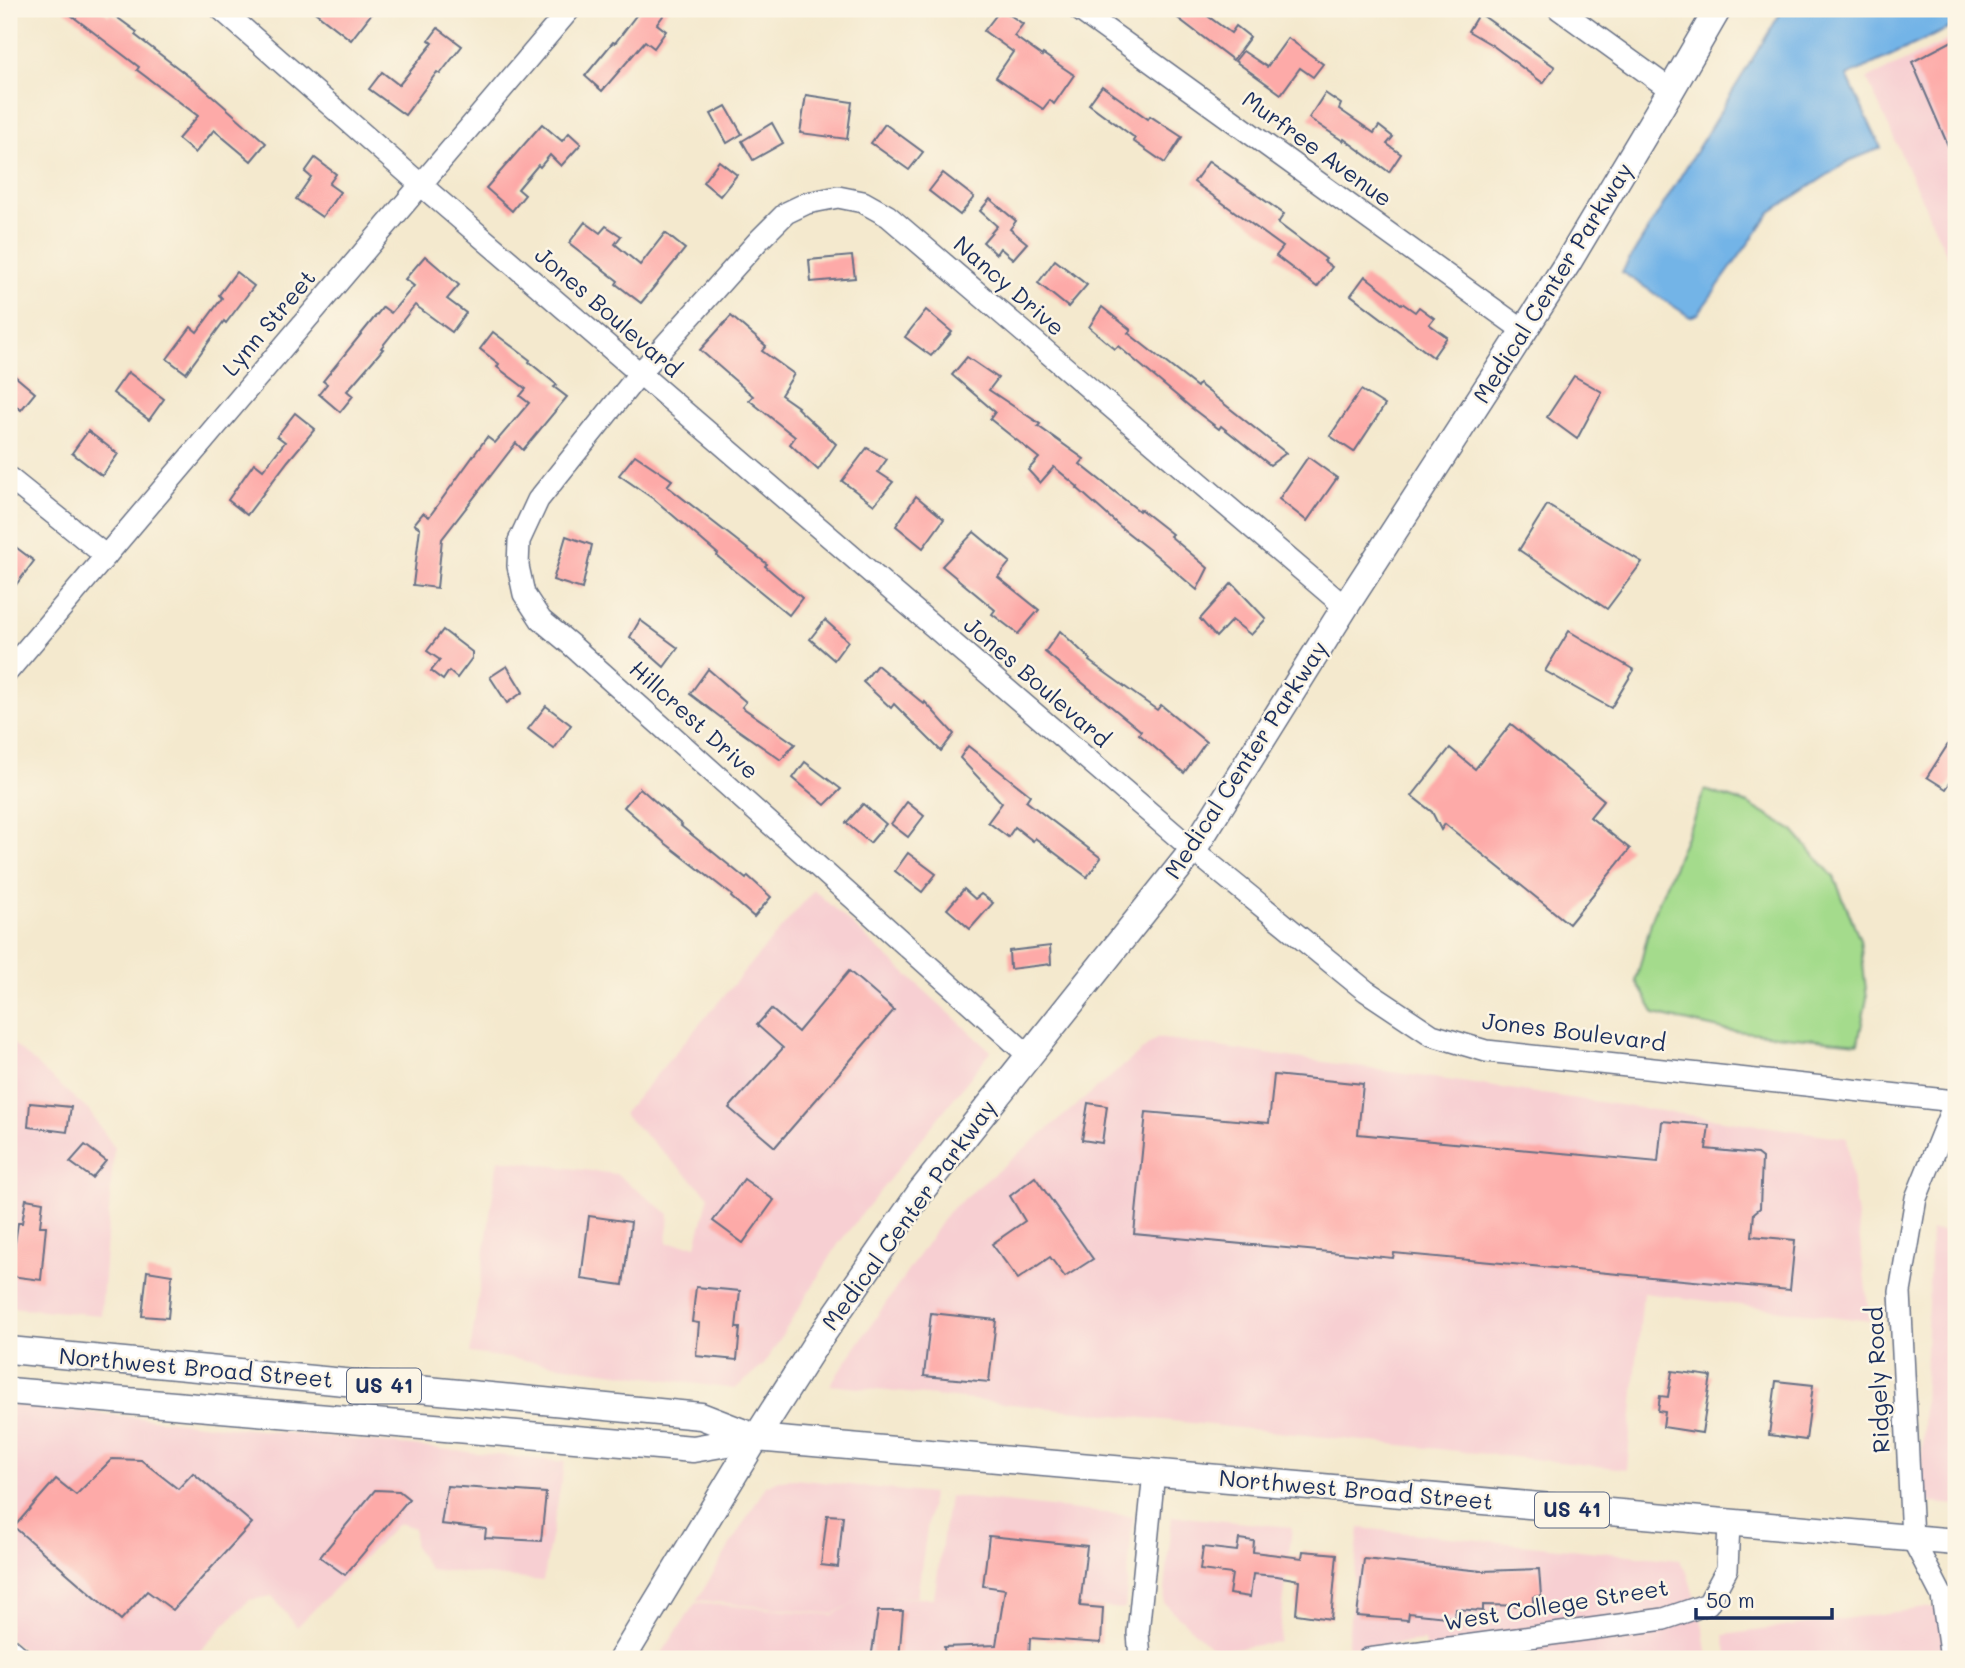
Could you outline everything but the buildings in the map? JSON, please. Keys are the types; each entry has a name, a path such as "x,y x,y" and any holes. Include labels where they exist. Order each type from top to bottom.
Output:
{"main road":[{"name":"Medical Center Parkway","path":"622,1659 756,1438 850,1292 922,1190 1193,850 1345,607 1567,264 1718,9"},
{"name":"Northwest Broad Street","path":"9,1350 701,1416 756,1438"},
{"path":"165,1404 168,1365"},
{"name":"Northwest Broad Street","path":"9,1391 693,1449 756,1438 1956,1542"}],"street":[{"name":"Jones Boulevard","path":"221,9 639,374 1193,850 1366,991 1432,1035 1486,1051 1955,1100"},
{"name":"Lynn Street","path":"9,670 570,9"},
{"name":"Murfree Avenue","path":"1078,9 1524,331"},
{"path":"1559,9 1671,90"},
{"name":"Nancy Drive","path":"639,374 786,213 807,203 838,197 863,202 888,216 1345,607"},
{"name":"Hillcrest Drive","path":"639,374 538,500 519,541 518,566 524,594 541,620 1028,1055"},
{"path":"9,478 106,556"},
{"name":"Ridgely Road","path":"1951,1659 1942,1596 1912,1538 1900,1292 1916,1198 1955,1100"},
{"path":"1140,1659 1138,1633 1154,1472"},
{"name":"West College Street","path":"1368,1659 1664,1619 1708,1604 1727,1569 1729,1524"},
{"path":"9,1648 22,1659"}],"shaded area":[{"path":"1956,36 1956,275 1867,79"},
{"path":"814,890 991,1051 839,1243 764,1365 735,1389 470,1353 498,1159 616,1174 669,1214 667,1243 696,1245 709,1196 623,1114"},
{"path":"1157,1038 1847,1138 1870,1321 1643,1293 1627,1469 830,1385 948,1212"},
{"path":"9,1040 89,1111 114,1147 101,1315 9,1307"},
{"path":"1931,1230 1956,1232 1956,1505 1920,1502"},
{"path":"9,1404 565,1462 543,1581 429,1569 414,1546 414,1528 398,1523 297,1627 272,1596 249,1600 192,1659 34,1659 9,1638"},
{"path":"795,1479 932,1494 917,1597 885,1598 934,1598 949,1496 1133,1516 1125,1609 1035,1602 1030,1659 658,1659 696,1602 832,1615 861,1599 832,1614 697,1600 766,1486 778,1480"},
{"path":"1172,1516 1292,1527 1279,1642 1215,1651 1164,1603"},
{"path":"1359,1528 1679,1560 1687,1572 1704,1630 1708,1659 1427,1659 1424,1641 1347,1648"},
{"path":"1956,1604 1956,1659 1728,1659 1724,1635"}],"green space":[{"path":"1705,790 1748,804 1792,830 1834,877 1860,939 1867,998 1858,1043 1724,1030 1655,1014 1636,981 1652,918"}],"water":[{"path":"1783,9 1956,9 1956,25 1847,76 1881,148 1849,161 1771,212 1698,314 1690,317 1622,272"}]}
